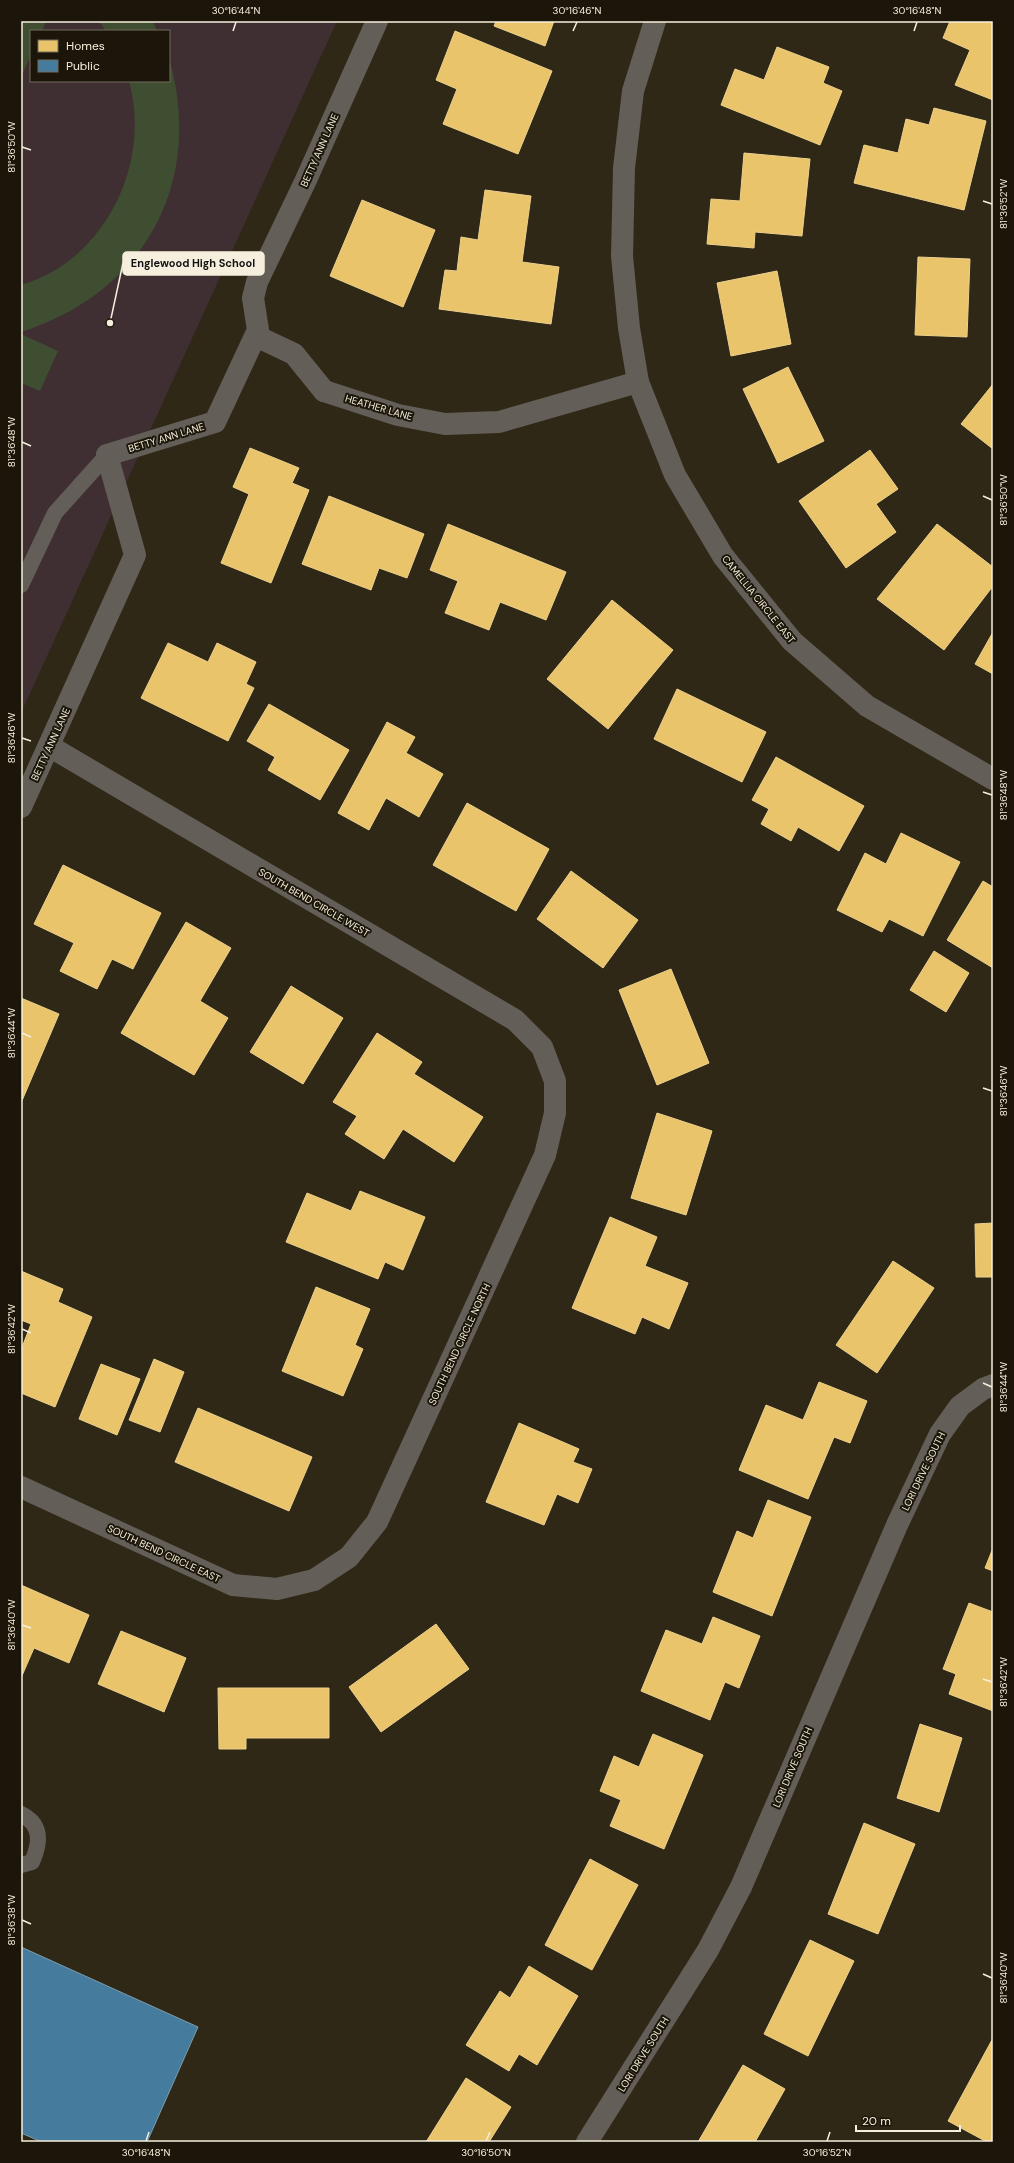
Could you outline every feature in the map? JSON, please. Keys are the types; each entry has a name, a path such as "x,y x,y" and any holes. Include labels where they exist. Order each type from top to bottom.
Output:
{"street":[{"name":"BETTY ANN LANE","path":"21,807 135,555 107,455 215,422 258,330 253,298 257,282 305,182 377,21"},
{"name":"CAMELLIA CIRCLE EAST","path":"655,21 633,91 624,168 622,256 629,328 638,382 676,476 723,556 792,641 867,706 993,779"},
{"name":"HEATHER LANE","path":"256,336 294,354 324,391 398,415 445,424 499,422 638,382"},
{"name":"SOUTH BEND CIRCLE WEST","path":"49,746 516,1020 542,1047 555,1081"},
{"name":"SOUTH BEND CIRCLE NORTH","path":"314,1580 349,1557 377,1522 545,1155 555,1113 555,1081"},
{"name":"LORI DRIVE SOUTH","path":"588,2142 708,1950 744,1880 897,1525 940,1434 960,1406 988,1387"},
{"name":"SOUTH BEND CIRCLE EAST","path":"21,1487 233,1585 277,1590 314,1580"}],"lane":[{"path":"21,584 26,563 55,513 107,455"},
{"path":"21,1814 26,1816 36,1828 40,1845 32,1862 21,1865"}],"shaded area":[{"path":"21,21 337,21 21,713"}],"green space":[{"path":"21,21 46,21 42,30 30,30 30,57 21,77"},
{"path":"99,21 153,21 157,30 105,30"},
{"path":"170,63 178,104 178,148 170,189 155,227 131,261 101,290 64,314 21,332 21,285 51,273 77,255 98,232 115,205 127,175 134,144 134,112 129,82 170,82"},
{"path":"21,334 58,351 40,391 21,383"}],"building: Homes":[{"path":"496,21 554,21 545,46 494,26"},
{"path":"950,21 993,21 993,100 955,85 970,50 943,38"},
{"path":"455,31 552,71 518,154 443,124 457,89 436,80"},
{"path":"777,47 829,67 823,83 842,91 820,145 721,105 735,69 764,80"},
{"path":"934,108 986,121 964,210 854,183 864,145 898,153 906,119 929,125"},
{"path":"744,153 810,159 802,236 755,232 754,248 707,244 711,199 740,201"},
{"path":"485,190 531,196 522,262 559,267 551,324 439,309 445,270 457,271 461,237 478,240"},
{"path":"362,200 435,230 403,307 330,276"},
{"path":"918,257 970,259 967,337 915,335"},
{"path":"777,271 791,344 731,356 717,283"},
{"path":"788,367 824,441 778,463 743,389"},
{"path":"993,384 993,449 961,424"},
{"path":"250,448 299,468 292,483 309,490 271,583 221,563 249,494 233,487"},
{"path":"870,450 898,489 876,504 896,532 846,568 799,501"},
{"path":"329,496 424,534 407,578 379,568 371,590 302,564"},
{"path":"448,524 566,572 546,620 500,602 489,630 445,613 458,581 430,570"},
{"path":"937,524 993,567 993,586 944,650 877,599"},
{"path":"612,600 673,650 608,729 547,679"},
{"path":"993,632 993,674 975,664"},
{"path":"168,643 208,662 217,643 256,662 246,684 254,688 228,741 141,698"},
{"path":"677,689 766,732 742,782 654,739"},
{"path":"269,704 349,750 320,800 268,770 275,757 247,741"},
{"path":"387,722 415,737 406,753 443,774 419,817 386,798 369,830 338,813"},
{"path":"776,757 864,806 839,851 798,827 791,841 761,824 769,809 752,800"},
{"path":"467,803 549,849 516,911 433,865"},
{"path":"901,833 960,862 923,936 889,919 882,932 837,910 865,853 886,864"},
{"path":"63,865 161,913 133,969 112,959 97,989 60,971 74,943 34,924"},
{"path":"571,871 638,920 603,968 537,919"},
{"path":"983,881 993,887 993,968 947,940"},
{"path":"186,922 231,948 200,1001 228,1018 194,1075 121,1033"},
{"path":"934,951 969,973 946,1012 910,990"},
{"path":"671,969 709,1063 657,1085 619,990"},
{"path":"291,986 343,1018 303,1084 250,1052"},
{"path":"21,998 59,1014 21,1103"},
{"path":"377,1033 422,1062 414,1074 483,1117 454,1162 403,1129 384,1159 345,1134 357,1116 333,1102"},
{"path":"657,1113 712,1131 686,1215 631,1198"},
{"path":"360,1191 425,1217 403,1270 385,1262 378,1279 286,1242 307,1193 351,1211"},
{"path":"610,1217 657,1237 645,1266 688,1283 669,1329 642,1317 635,1334 572,1308"},
{"path":"993,1223 993,1277 976,1277 975,1224"},
{"path":"893,1261 934,1288 877,1373 836,1345"},
{"path":"21,1271 63,1289 58,1302 92,1317 55,1407 21,1393 21,1350 31,1324 21,1320"},
{"path":"316,1287 370,1309 355,1345 363,1349 343,1396 282,1371"},
{"path":"154,1359 184,1372 160,1432 129,1420"},
{"path":"101,1364 140,1379 117,1435 79,1419"},
{"path":"819,1382 867,1401 850,1443 834,1437 808,1499 739,1470 766,1405 803,1420"},
{"path":"198,1408 312,1457 289,1511 175,1462"},
{"path":"519,1423 579,1449 573,1462 592,1469 578,1503 557,1494 544,1525 486,1502"},
{"path":"768,1500 811,1517 772,1616 713,1592 737,1531 753,1538"},
{"path":"993,1548 993,1571 985,1568"},
{"path":"21,1585 89,1615 69,1663 34,1648 21,1678"},
{"path":"969,1603 993,1612 993,1711 949,1694 956,1674 943,1669"},
{"path":"713,1617 760,1636 739,1688 725,1682 710,1720 641,1691 666,1630 702,1644"},
{"path":"436,1624 469,1669 381,1732 349,1687"},
{"path":"121,1631 186,1658 164,1712 98,1684"},
{"path":"218,1688 329,1688 329,1738 246,1738 246,1749 219,1749"},
{"path":"920,1724 962,1738 939,1812 897,1798"},
{"path":"653,1734 703,1755 664,1849 610,1826 621,1800 600,1791 614,1756 639,1767"},
{"path":"864,1823 915,1844 878,1934 828,1914"},
{"path":"590,1859 638,1885 592,1970 545,1945"},
{"path":"810,1940 854,1961 808,2056 764,2034"},
{"path":"529,1966 578,1996 537,2065 519,2054 509,2071 466,2045 500,1991 510,1998"},
{"path":"993,2038 993,2142 987,2142 948,2121"},
{"path":"743,2065 785,2089 755,2142 698,2142"},
{"path":"466,2078 511,2107 489,2142 426,2142"}],"building: Public":[{"path":"21,1947 198,2027 147,2142 42,2142 21,2133"}],"place":[{"name":"Englewood High School","path":"110,323"}]}
